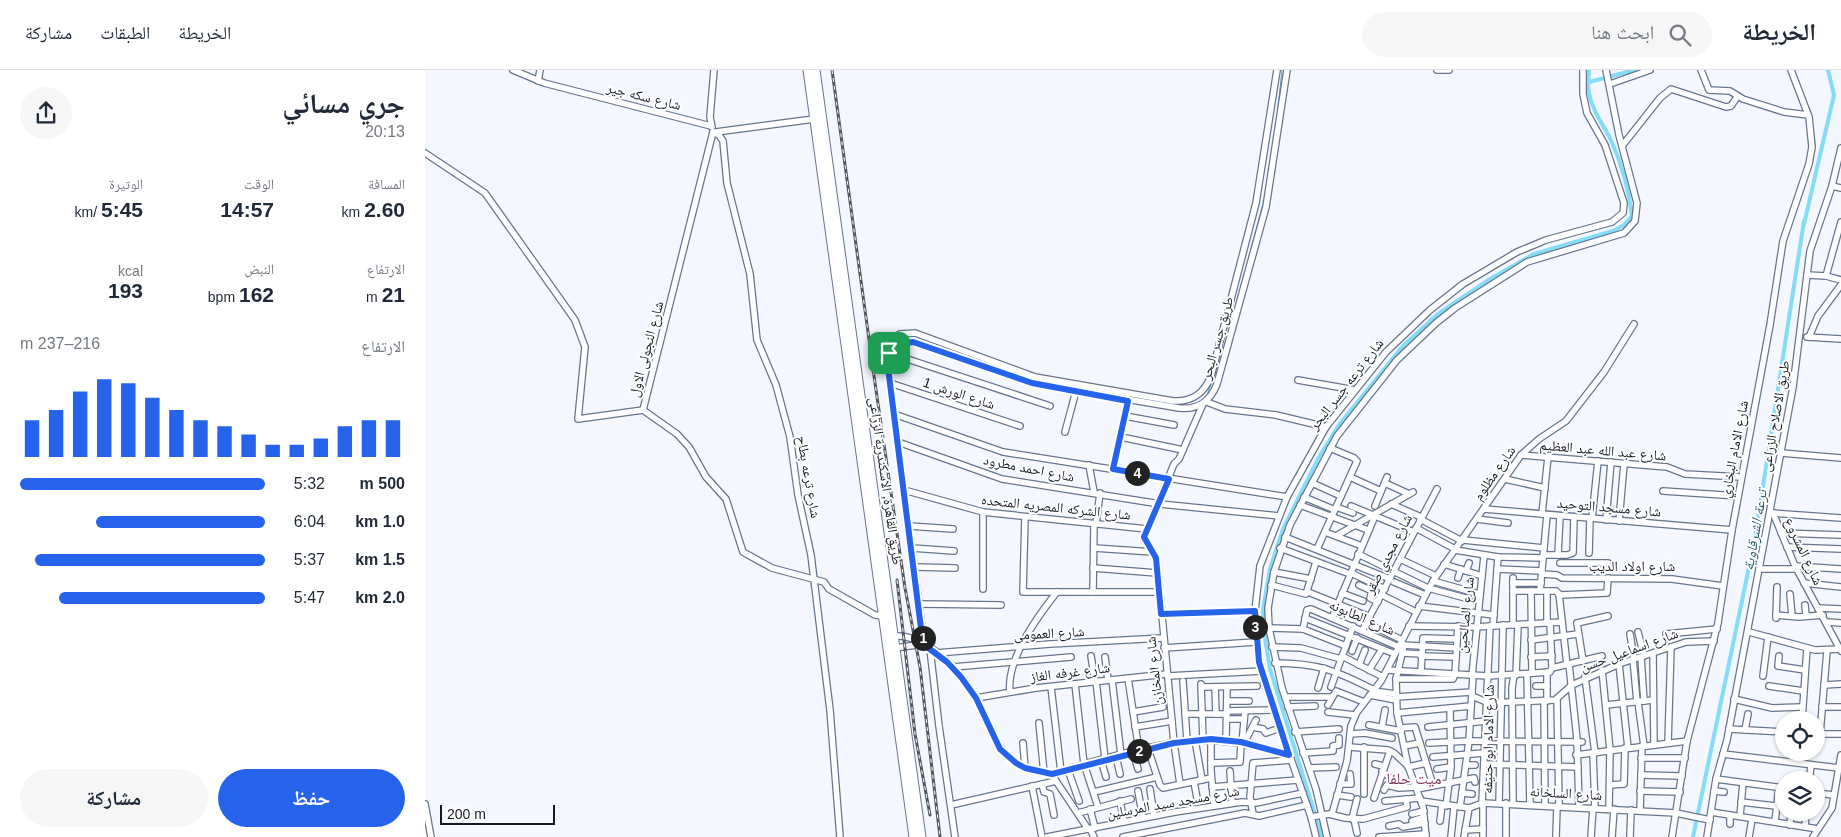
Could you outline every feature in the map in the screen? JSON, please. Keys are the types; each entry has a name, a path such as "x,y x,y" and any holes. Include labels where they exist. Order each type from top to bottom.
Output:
{"highway":[{"name":"طريق القاهرة, الاسكندرية الزراعى","path":"808,70 913,837"},
{"name":"طريق القاهرة, الاسكندرية الزراعى","path":"815,70 921,837"}],"street":[{"name":"شارع سكه جير","path":"513,70 538,81 713,129"},
{"path":"538,81 540,70"},
{"name":"شارع النجولى الاول","path":"714,70 713,129 643,410 670,426 681,438 706,476 726,499 743,552 772,568 824,582 829,590 875,615 883,616"},
{"name":"طريق جسر البحر","path":"881,348 900,334 915,333 1043,379 1181,402 1197,396 1203,391 1213,370 1256,203 1277,70"},
{"name":"طريق جسر البحر","path":"1205,403 1215,390 1221,373 1267,200 1287,70"},
{"path":"1437,70 1449,70"},
{"name":"شارع ترعه جسر البحر","path":"1316,837 1312,817 1261,671 1256,642 1255,611 1261,562 1287,497 1326,427 1386,352 1430,310 1463,284 1528,247 1612,222 1621,216 1624,210 1624,203 1607,151 1590,120 1585,104 1583,70"},
{"name":"شارع ترعه جسر البحر","path":"1327,837 1309,768 1295,732 1272,647 1269,628 1271,585 1280,548 1330,448 1397,360 1455,308 1527,262 1618,236 1631,227 1637,214 1637,203 1622,146 1606,70"},
{"path":"1610,84 1650,70"},
{"path":"1701,70 1708,89 1730,91 1737,96 1788,113 1808,115"},
{"name":"شارع الامام البخاري","path":"1672,837 1687,741 1717,628 1731,530 1772,317 1783,241 1810,156 1811,128 1791,70"},
{"path":"1622,146 1629,140 1660,98 1671,89 1726,107 1731,106 1737,96"},
{"path":"713,129 815,119"},
{"name":"شارع ترعه بطاح","path":"713,129 723,141 727,183 748,265 757,340 776,385 790,437 814,580 830,710 840,837"},
{"name":"طريق الاصلاح الزراعى","path":"1707,837 1707,819 1711,812 1716,779 1729,730 1772,513 1803,320 1807,275 1814,236 1832,186 1841,148"},
{"path":"425,153 485,193 575,320 582,334 585,347 578,419 643,410"},
{"path":"1832,186 1841,188"},
{"path":"1826,276 1841,222"},
{"path":"1807,275 1826,276 1841,280"},
{"path":"1809,337 1815,322 1841,284"},
{"path":"1803,320 1815,322"},
{"name":"شارع مظلوم","path":"1332,814 1355,715 1383,677 1434,578 1521,455 1539,438 1566,421 1604,372 1634,324"},
{"path":"1800,338 1841,339"},
{"path":"923,644 915,567 890,383 889,354 900,344 913,342 1032,383 1128,401 1185,409 1205,403 1225,409 1276,416 1326,427"},
{"path":"889,354 1050,406"},
{"path":"1213,370 1221,373"},
{"path":"1298,380 1355,390"},
{"name":"شارع الورش 1","path":"890,383 1020,426"},
{"path":"1065,432 1076,391"},
{"path":"1113,469 1128,401"},
{"path":"1147,529 1160,504 1174,464 1183,450 1205,403"},
{"path":"894,414 997,450 1287,497"},
{"path":"1125,416 1174,425"},
{"path":"1121,437 1183,450"},
{"name":"شارع احمد مطرود","path":"898,442 998,478 1160,504 1279,516"},
{"path":"1317,549 1357,460 1330,448"},
{"path":"1781,453 1841,458"},
{"name":"شارع عبد الله عبد العظيم","path":"1521,455 1667,467 1685,474 1741,477"},
{"path":"1545,805 1545,701 1552,656 1549,623 1541,583 1548,457"},
{"path":"1589,553 1598,461"},
{"path":"1606,520 1611,462"},
{"path":"1619,521 1624,464"},
{"path":"1089,465 1097,493 1093,592"},
{"path":"1350,477 1381,491"},
{"path":"1505,479 1545,488"},
{"path":"1336,536 1411,493 1386,480 1375,506"},
{"path":"1312,483 1341,496"},
{"name":"شارع مجدي صقر","path":"1362,631 1385,589 1392,581 1394,571 1437,489"},
{"name":"شارع الشركه المصريه المتحده","path":"904,490 983,512 1147,529"},
{"path":"1663,491 1738,496"},
{"path":"1305,497 1353,513"},
{"path":"1391,504 1462,540 1544,548"},
{"path":"1300,505 1369,530"},
{"path":"1351,506 1415,530 1455,550 1498,557 1569,555"},
{"name":"شارع مسجد التوحيد","path":"1483,509 1731,530"},
{"path":"983,512 983,589"},
{"path":"1772,513 1841,518"},
{"name":"شارع المشروع","path":"1772,513 1795,567 1841,650"},
{"path":"1332,618 1369,530 1373,515"},
{"path":"1558,555 1560,516"},
{"path":"1025,517 1022,588 1026,592 1159,592"},
{"path":"1567,566 1569,555 1573,551 1574,517"},
{"path":"1477,519 1507,523"},
{"path":"909,526 953,529"},
{"name":"شارع المخازن","path":"1147,529 1145,541 1156,558 1174,743 1180,784"},
{"path":"1325,532 1362,546"},
{"path":"1781,533 1841,535"},
{"path":"1285,537 1425,595"},
{"path":"1787,547 1841,549"},
{"path":"912,548 954,551"},
{"path":"1094,548 1153,552"},
{"path":"1280,548 1385,589"},
{"path":"1359,554 1428,588 1469,599"},
{"name":"شارع الصالحين","path":"1451,837 1467,765 1471,722 1475,627 1484,556"},
{"path":"1483,837 1487,676 1498,557"},
{"path":"1400,559 1434,578 1479,594"},
{"path":"1308,593 1316,562"},
{"path":"1560,563 1567,566 1608,563"},
{"path":"1444,564 1482,576"},
{"path":"1458,578 1469,564"},
{"path":"915,567 955,568"},
{"path":"1760,569 1795,567 1841,569"},
{"path":"1093,568 1157,572"},
{"name":"شارع اولاد الديب","path":"1497,569 1542,572 1562,578 1677,579 1723,586"},
{"path":"1274,572 1311,579"},
{"path":"1513,591 1557,591 1559,594 1607,593 1608,578"},
{"path":"1506,837 1510,803 1512,702 1515,675 1516,625 1513,581 1541,583"},
{"path":"1804,583 1841,587"},
{"path":"1271,585 1308,593 1370,617"},
{"path":"1359,585 1372,591 1370,598 1378,602"},
{"path":"1777,587 1776,616 1823,615"},
{"path":"1530,804 1528,701 1531,657 1531,591"},
{"path":"1010,692 1009,675 1013,662 1040,614 1057,592"},
{"path":"1343,593 1363,601"},
{"path":"1559,594 1561,622 1580,742 1576,755 1579,807"},
{"path":"1790,594 1791,616"},
{"path":"1382,595 1416,612"},
{"path":"919,604 1001,606"},
{"path":"1805,605 1806,616"},
{"path":"1419,606 1494,615"},
{"path":"1819,608 1841,609"},
{"name":"شارع الطابونه","path":"1305,618 1309,609 1362,631 1401,644"},
{"path":"1161,614 1255,611"},
{"path":"1583,661 1577,625 1580,621 1609,616"},
{"path":"1303,629 1305,618 1350,634 1395,654"},
{"path":"1409,626 1475,627 1561,622"},
{"path":"1827,622 1841,623"},
{"path":"1367,623 1401,644 1457,648"},
{"path":"1331,687 1353,626"},
{"path":"1396,679 1453,679 1455,674 1458,626"},
{"name":"شارع الامام ابو حنيفه","path":"1499,803 1503,626"},
{"path":"1269,628 1303,629 1346,646"},
{"path":"1666,634 1717,628"},
{"path":"1639,632 1638,658 1643,746 1640,810"},
{"path":"1749,632 1807,648 1827,651 1841,650"},
{"path":"1531,640 1578,634"},
{"path":"1630,634 1638,658"},
{"path":"894,636 909,637 923,644 953,668 976,698 1000,749 1025,768 1052,774 1103,759 1174,743 1211,739 1242,743 1290,758"},
{"path":"1763,676 1767,637"},
{"name":"شارع العمومى","path":"936,653 1163,638"},
{"path":"1352,651 1357,638"},
{"path":"1421,671 1423,638 1457,639"},
{"path":"1164,648 1256,642"},
{"name":"شارع اسماعيل حسن","path":"1557,699 1572,685 1602,670 1689,642 1714,642"},
{"path":"895,648 923,644"},
{"name":"شارع مظلوم","path":"1401,644 1402,653 1396,679 1397,714 1408,767 1421,799 1426,836"},
{"path":"1272,647 1301,648 1342,658 1383,677"},
{"path":"1668,743 1671,647"},
{"path":"1369,670 1382,648"},
{"path":"1802,711 1807,648"},
{"path":"930,649 955,837"},
{"path":"1359,665 1365,650"},
{"path":"1821,711 1827,651"},
{"path":"1402,653 1456,657"},
{"path":"1653,653 1654,745"},
{"path":"1091,656 1106,777"},
{"path":"1531,657 1552,656"},
{"path":"1387,670 1473,676 1502,676 1550,671 1568,664 1602,656"},
{"path":"1779,656 1778,666 1805,670"},
{"path":"953,668 1071,657"},
{"path":"1105,657 1110,680 1120,774"},
{"path":"1275,663 1324,668 1337,672 1372,692 1396,697 1472,694 1487,702 1557,699 1559,767 1556,837"},
{"path":"1610,785 1623,785 1627,748 1619,664"},
{"path":"1318,688 1324,668"},
{"path":"1602,670 1610,750 1612,837"},
{"name":"شارع غرفه الغاز","path":"976,698 1095,681 1167,675 1261,671"},
{"path":"1128,678 1135,727 1138,769"},
{"path":"1585,678 1594,753 1594,808 1591,837"},
{"path":"1183,681 1187,741"},
{"path":"1075,684 1084,764 1098,806"},
{"path":"1824,685 1841,684"},
{"path":"1051,686 1065,771 1079,801"},
{"path":"1203,740 1201,686 1257,686"},
{"path":"1536,686 1547,686"},
{"path":"1769,686 1803,691"},
{"path":"1215,687 1216,714"},
{"path":"1227,687 1227,740"},
{"path":"1328,705 1336,691 1348,699 1364,702"},
{"path":"1285,697 1331,697"},
{"path":"1734,699 1772,708 1802,707"},
{"path":"1606,705 1653,700"},
{"path":"1227,701 1249,701"},
{"path":"1288,707 1315,706"},
{"path":"1397,714 1471,706"},
{"path":"1133,712 1163,707"},
{"path":"1822,707 1841,707"},
{"path":"1440,821 1450,781 1450,708"},
{"path":"1227,715 1245,711 1274,710"},
{"path":"1382,728 1385,710"},
{"path":"1211,763 1240,762 1245,711"},
{"path":"1328,712 1355,715"},
{"path":"1185,714 1216,714 1244,719"},
{"path":"1745,730 1748,714"},
{"path":"1242,743 1256,720"},
{"path":"1135,727 1172,721"},
{"path":"1428,727 1486,721"},
{"path":"1039,723 1045,773"},
{"path":"1759,731 1760,724"},
{"path":"1369,725 1400,729 1415,727 1433,785"},
{"path":"1253,727 1263,729 1266,733 1280,728"},
{"path":"1295,732 1339,729"},
{"path":"1729,730 1775,732"},
{"path":"1350,734 1365,733 1392,738"},
{"path":"1825,734 1841,734"},
{"path":"1303,753 1333,751 1333,746 1339,745 1339,738"},
{"path":"1211,739 1211,778 1215,806"},
{"path":"1195,740 1202,780"},
{"path":"1429,744 1469,741 1580,742"},
{"path":"1576,755 1687,741"},
{"path":"1023,742 1025,768"},
{"path":"1404,746 1420,743"},
{"path":"1349,747 1390,751 1408,767 1426,763"},
{"path":"1364,747 1364,794"},
{"path":"1148,749 1161,786 1211,778"},
{"path":"1374,798 1390,751"},
{"path":"1433,757 1484,753"},
{"path":"1723,754 1839,768"},
{"path":"1813,837 1829,814 1839,777 1841,756"},
{"path":"1253,814 1251,803 1252,764 1290,758"},
{"path":"1641,758 1685,758"},
{"path":"1375,764 1383,769 1388,776"},
{"path":"1484,764 1578,767"},
{"path":"1810,771 1811,764"},
{"path":"1467,765 1475,765"},
{"path":"1309,768 1336,767"},
{"path":"1437,769 1451,767"},
{"path":"1230,771 1232,803"},
{"path":"1052,774 1091,829"},
{"path":"1340,784 1351,784 1350,774"},
{"path":"1641,775 1682,776"},
{"path":"1094,792 1157,776"},
{"path":"1384,790 1388,785 1399,788 1417,788 1465,778 1474,778 1475,782"},
{"path":"1716,779 1775,787"},
{"path":"1212,787 1298,780"},
{"path":"951,805 1057,781"},
{"path":"1193,782 1197,798"},
{"path":"1740,816 1743,783"},
{"path":"1042,784 1044,792 1050,793 1054,815"},
{"path":"1033,786 1042,837"},
{"path":"1150,789 1154,816"},
{"path":"1138,791 1143,818"},
{"path":"1640,791 1679,792"},
{"path":"1714,791 1724,792"},
{"name":"شارع مسجد سيد المرسلين","path":"1047,837 1154,816 1232,803 1251,803 1303,793"},
{"path":"1462,793 1472,794"},
{"path":"1825,794 1841,798"},
{"path":"1337,795 1351,797"},
{"path":"1078,813 1098,806 1131,799"},
{"path":"1357,799 1353,819 1357,833"},
{"path":"1312,817 1332,814 1353,819 1383,818 1407,807 1406,799"},
{"path":"1385,801 1421,799 1444,805 1469,808 1464,837"},
{"path":"1120,801 1124,822"},
{"name":"شارع السلخانه","path":"1469,808 1483,802 1510,803 1640,810 1676,813 1707,819"},
{"path":"1741,802 1775,805"},
{"path":"425,804 431,837"},
{"path":"1123,837 1245,813 1259,816 1307,805"},
{"path":"1090,809 1091,829 1094,837"},
{"path":"1630,837 1631,810"},
{"path":"1711,812 1819,829"},
{"path":"1730,815 1730,824"},
{"path":"1412,818 1424,817"},
{"path":"1389,826 1399,824 1403,827 1424,817"},
{"path":"1749,837 1752,818"},
{"path":"1790,821 1790,825"},
{"path":"1805,821 1805,827"},
{"path":"1465,830 1483,829"},
{"path":"1379,837 1426,836"}],"waterway":[{"path":"1276,125 1282,70"},
{"path":"1322,837 1270,669 1265,638 1263,609 1270,569 1283,529 1319,457 1339,425 1403,346 1438,314 1490,279 1534,254 1613,231 1624,225 1632,216 1627,186 1618,157 1590,99 1588,87 1589,70"},
{"path":"1589,82 1635,70"},
{"path":"1804,224 1834,95 1828,70"},
{"path":"1241,286 1264,200"},
{"name":"ترعة الشرقاوية","path":"1693,837 1755,538 1804,221"},
{"path":"1207,395 1223,352"}],"railway":[{"path":"832,70 905,588 920,667 940,837"},
{"path":"897,580 915,734 930,815"}],"district":[{"name":"ميت حلفا","path":"1414,778"}],"route":[{"path":"913,342 1032,383 1128,401 1113,469 1169,479 1144,537 1146,544 1156,558 1161,614 1255,611 1255,633 1259,662 1289,755 1241,742 1211,739 1174,743 1084,764 1052,774 1025,768 1000,749 985,715 971,690 953,668 923,644 887,360 889,353 900,344 913,342"}]}
